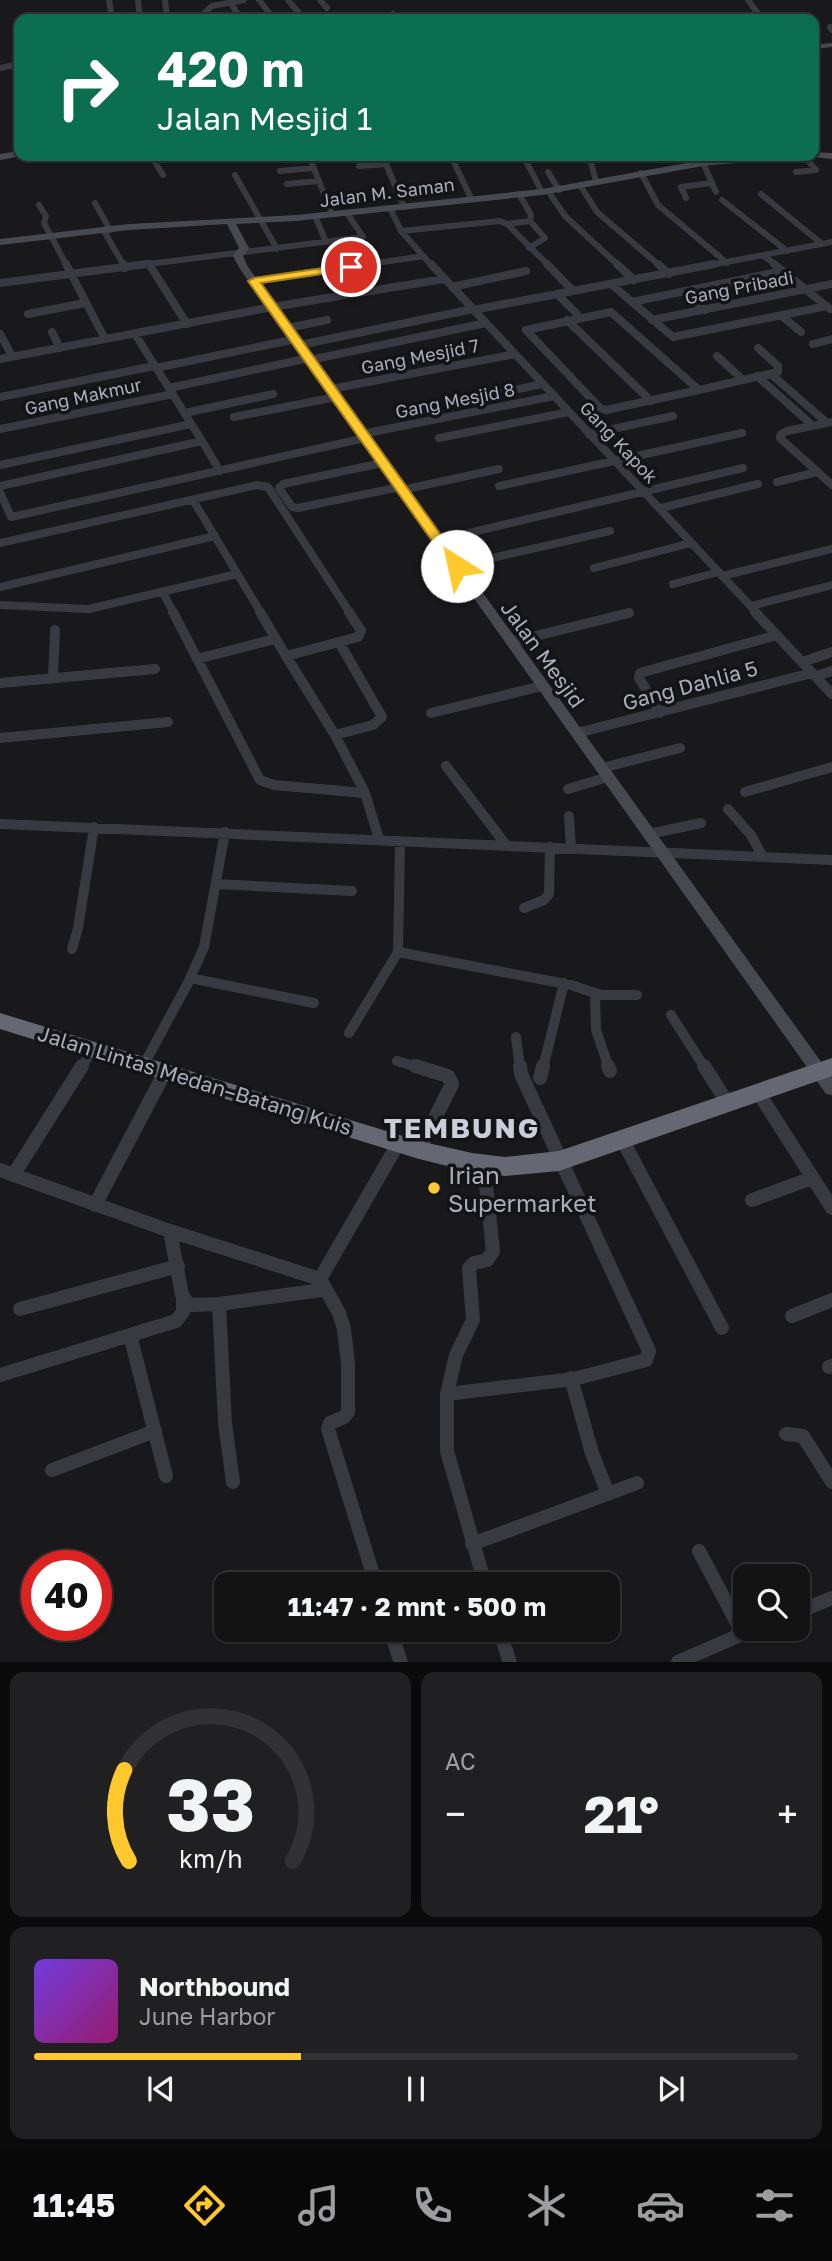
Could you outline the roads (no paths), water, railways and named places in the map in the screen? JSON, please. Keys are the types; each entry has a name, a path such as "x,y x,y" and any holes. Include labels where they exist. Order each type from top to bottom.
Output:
{"highway":[{"name":"Jalan Lintas Medan–Batang Kuis","path":"0,1021 409,1146 484,1166 514,1168 559,1161 758,1092 828,1076"}],"street":[{"path":"204,14 204,11 244,0"},
{"path":"258,0 270,14"},
{"path":"288,0 300,14"},
{"path":"320,0 327,8"},
{"path":"230,2 238,14"},
{"path":"154,161 163,175"},
{"path":"311,161 332,214"},
{"path":"453,161 471,198"},
{"path":"526,161 565,216 634,280"},
{"path":"590,161 596,181"},
{"name":"Jalan M. Saman","path":"0,242 107,230 262,221 559,190 688,161 724,161"},
{"path":"796,172 816,170 808,161"},
{"path":"703,163 716,192"},
{"path":"359,166 386,164 404,206"},
{"path":"280,172 314,168"},
{"path":"548,173 559,190"},
{"path":"641,173 658,205 727,263"},
{"path":"235,175 277,248"},
{"path":"287,184 318,181"},
{"path":"686,198 681,187 712,183"},
{"path":"580,185 597,212 669,274"},
{"path":"519,194 531,215 530,221"},
{"path":"761,194 822,244"},
{"path":"723,200 787,251"},
{"path":"95,203 125,268"},
{"path":"39,205 46,216 44,222 69,275 105,339"},
{"name":"Gang Kapok","path":"390,208 401,231 444,279 661,508 832,694"},
{"path":"0,283 360,239 362,236 347,213"},
{"path":"315,216 326,242"},
{"path":"401,231 499,221 508,224 530,221"},
{"path":"529,248 545,238 530,221"},
{"name":"Jalan Mesjid","path":"230,222 243,245 244,250 239,258 272,307 662,852 828,1076"},
{"path":"508,224 573,291"},
{"path":"0,397 294,337 473,309 832,242"},
{"path":"254,281 424,256"},
{"path":"764,256 830,308"},
{"path":"149,264 187,324"},
{"path":"452,287 526,271"},
{"path":"632,302 783,271"},
{"path":"0,359 272,307 444,279"},
{"path":"611,284 669,337 676,338 830,308"},
{"name":"Gang Pribadi","path":"652,320 832,284"},
{"path":"684,292 705,310"},
{"path":"557,294 578,314"},
{"path":"28,314 85,303"},
{"path":"699,390 615,313 606,312 529,328 526,332 600,408 610,410 651,401 743,380 757,376 778,372 779,368 758,348"},
{"path":"782,316 801,332"},
{"path":"294,337 327,320"},
{"path":"567,320 651,401"},
{"name":"Gang Makmur","path":"0,429 310,359 486,323"},
{"path":"52,332 60,348"},
{"path":"0,334 12,356"},
{"path":"135,334 220,471"},
{"path":"813,344 832,339"},
{"name":"Gang Mesjid 7","path":"234,417 515,354"},
{"path":"717,356 743,380"},
{"path":"771,374 829,423"},
{"path":"757,376 813,426"},
{"path":"485,396 543,384"},
{"path":"185,413 272,394"},
{"name":"Gang Mesjid 8","path":"10,517 364,436 554,396"},
{"path":"784,400 797,397"},
{"path":"439,438 569,412"},
{"path":"589,434 673,416"},
{"path":"829,423 787,431 781,434 780,438 832,485"},
{"path":"0,466 191,424"},
{"path":"499,486 742,433"},
{"path":"125,438 136,456"},
{"path":"0,486 202,441"},
{"path":"382,463 283,484 279,488 292,507 298,508 499,468"},
{"path":"439,540 743,468"},
{"path":"777,482 825,476"},
{"path":"661,508 758,484"},
{"path":"0,543 257,485 268,487 361,631 358,637 286,656"},
{"path":"0,492 19,539"},
{"path":"193,500 335,735 365,793 379,839"},
{"path":"457,566 610,531"},
{"path":"0,587 215,536"},
{"path":"594,568 691,543"},
{"path":"673,584 832,549"},
{"path":"0,605 89,609 237,574"},
{"path":"751,606 832,585"},
{"path":"163,593 260,780 274,785 365,793"},
{"path":"511,642 629,613"},
{"path":"53,678 55,629"},
{"path":"660,713 639,678 640,673 777,635"},
{"path":"197,659 275,639"},
{"path":"335,735 373,725 382,717 339,642"},
{"path":"802,662 832,652"},
{"path":"0,683 155,669"},
{"name":"Gang Dahlia 5","path":"577,733 832,671"},
{"path":"431,713 542,686"},
{"path":"0,738 168,722"},
{"path":"568,789 605,773 680,748"},
{"path":"446,766 506,845"},
{"path":"745,792 832,767"},
{"path":"728,809 751,835 763,856"},
{"path":"569,816 571,848"},
{"path":"649,834 701,822"},
{"path":"0,824 832,860"},
{"path":"72,949 78,928 94,827"},
{"path":"95,1205 204,947 225,832"},
{"path":"349,1033 398,952 400,842"},
{"path":"524,908 544,900 549,894 550,848"},
{"path":"216,884 352,891"},
{"path":"398,952 564,983 595,993 637,995"},
{"path":"190,978 314,1003"},
{"path":"540,1077 564,983"},
{"path":"595,993 596,1030 610,1071"},
{"path":"671,1016 727,1102"},
{"path":"447,1394 571,1378 646,1360 649,1351 521,1074 516,1037"},
{"path":"14,1174 92,1050"},
{"path":"321,1284 335,1248 387,1170 409,1146 452,1084 448,1076 397,1061"},
{"path":"758,1092 832,1208"},
{"path":"622,1139 722,1328"},
{"path":"481,1572 447,1451 447,1394 460,1344 473,1320 469,1268 474,1263 487,1260 493,1251 484,1166"},
{"path":"0,1170 321,1284 341,1319 349,1408 346,1415 330,1423 328,1429 372,1572"},
{"path":"752,1200 812,1178"},
{"path":"0,1375 181,1318 183,1299 170,1231"},
{"path":"20,1309 178,1266"},
{"path":"183,1299 189,1305 219,1304 321,1284"},
{"path":"792,1316 832,1300"},
{"path":"219,1304 225,1423 233,1482"},
{"path":"130,1335 166,1476"},
{"path":"571,1378 592,1453 608,1494"},
{"path":"52,1470 155,1431"},
{"path":"786,1434 803,1436 832,1482"},
{"path":"472,1544 637,1483"},
{"path":"699,1551 733,1606"},
{"path":"810,1607 832,1598"},
{"path":"678,1662 733,1639"},
{"path":"394,1642 401,1662"},
{"path":"503,1642 510,1662"}],"place":[{"name":"Irian Supermarket","path":"434,1188"}],"district":[{"name":"TEMBUNG","path":"462,1127"}]}
